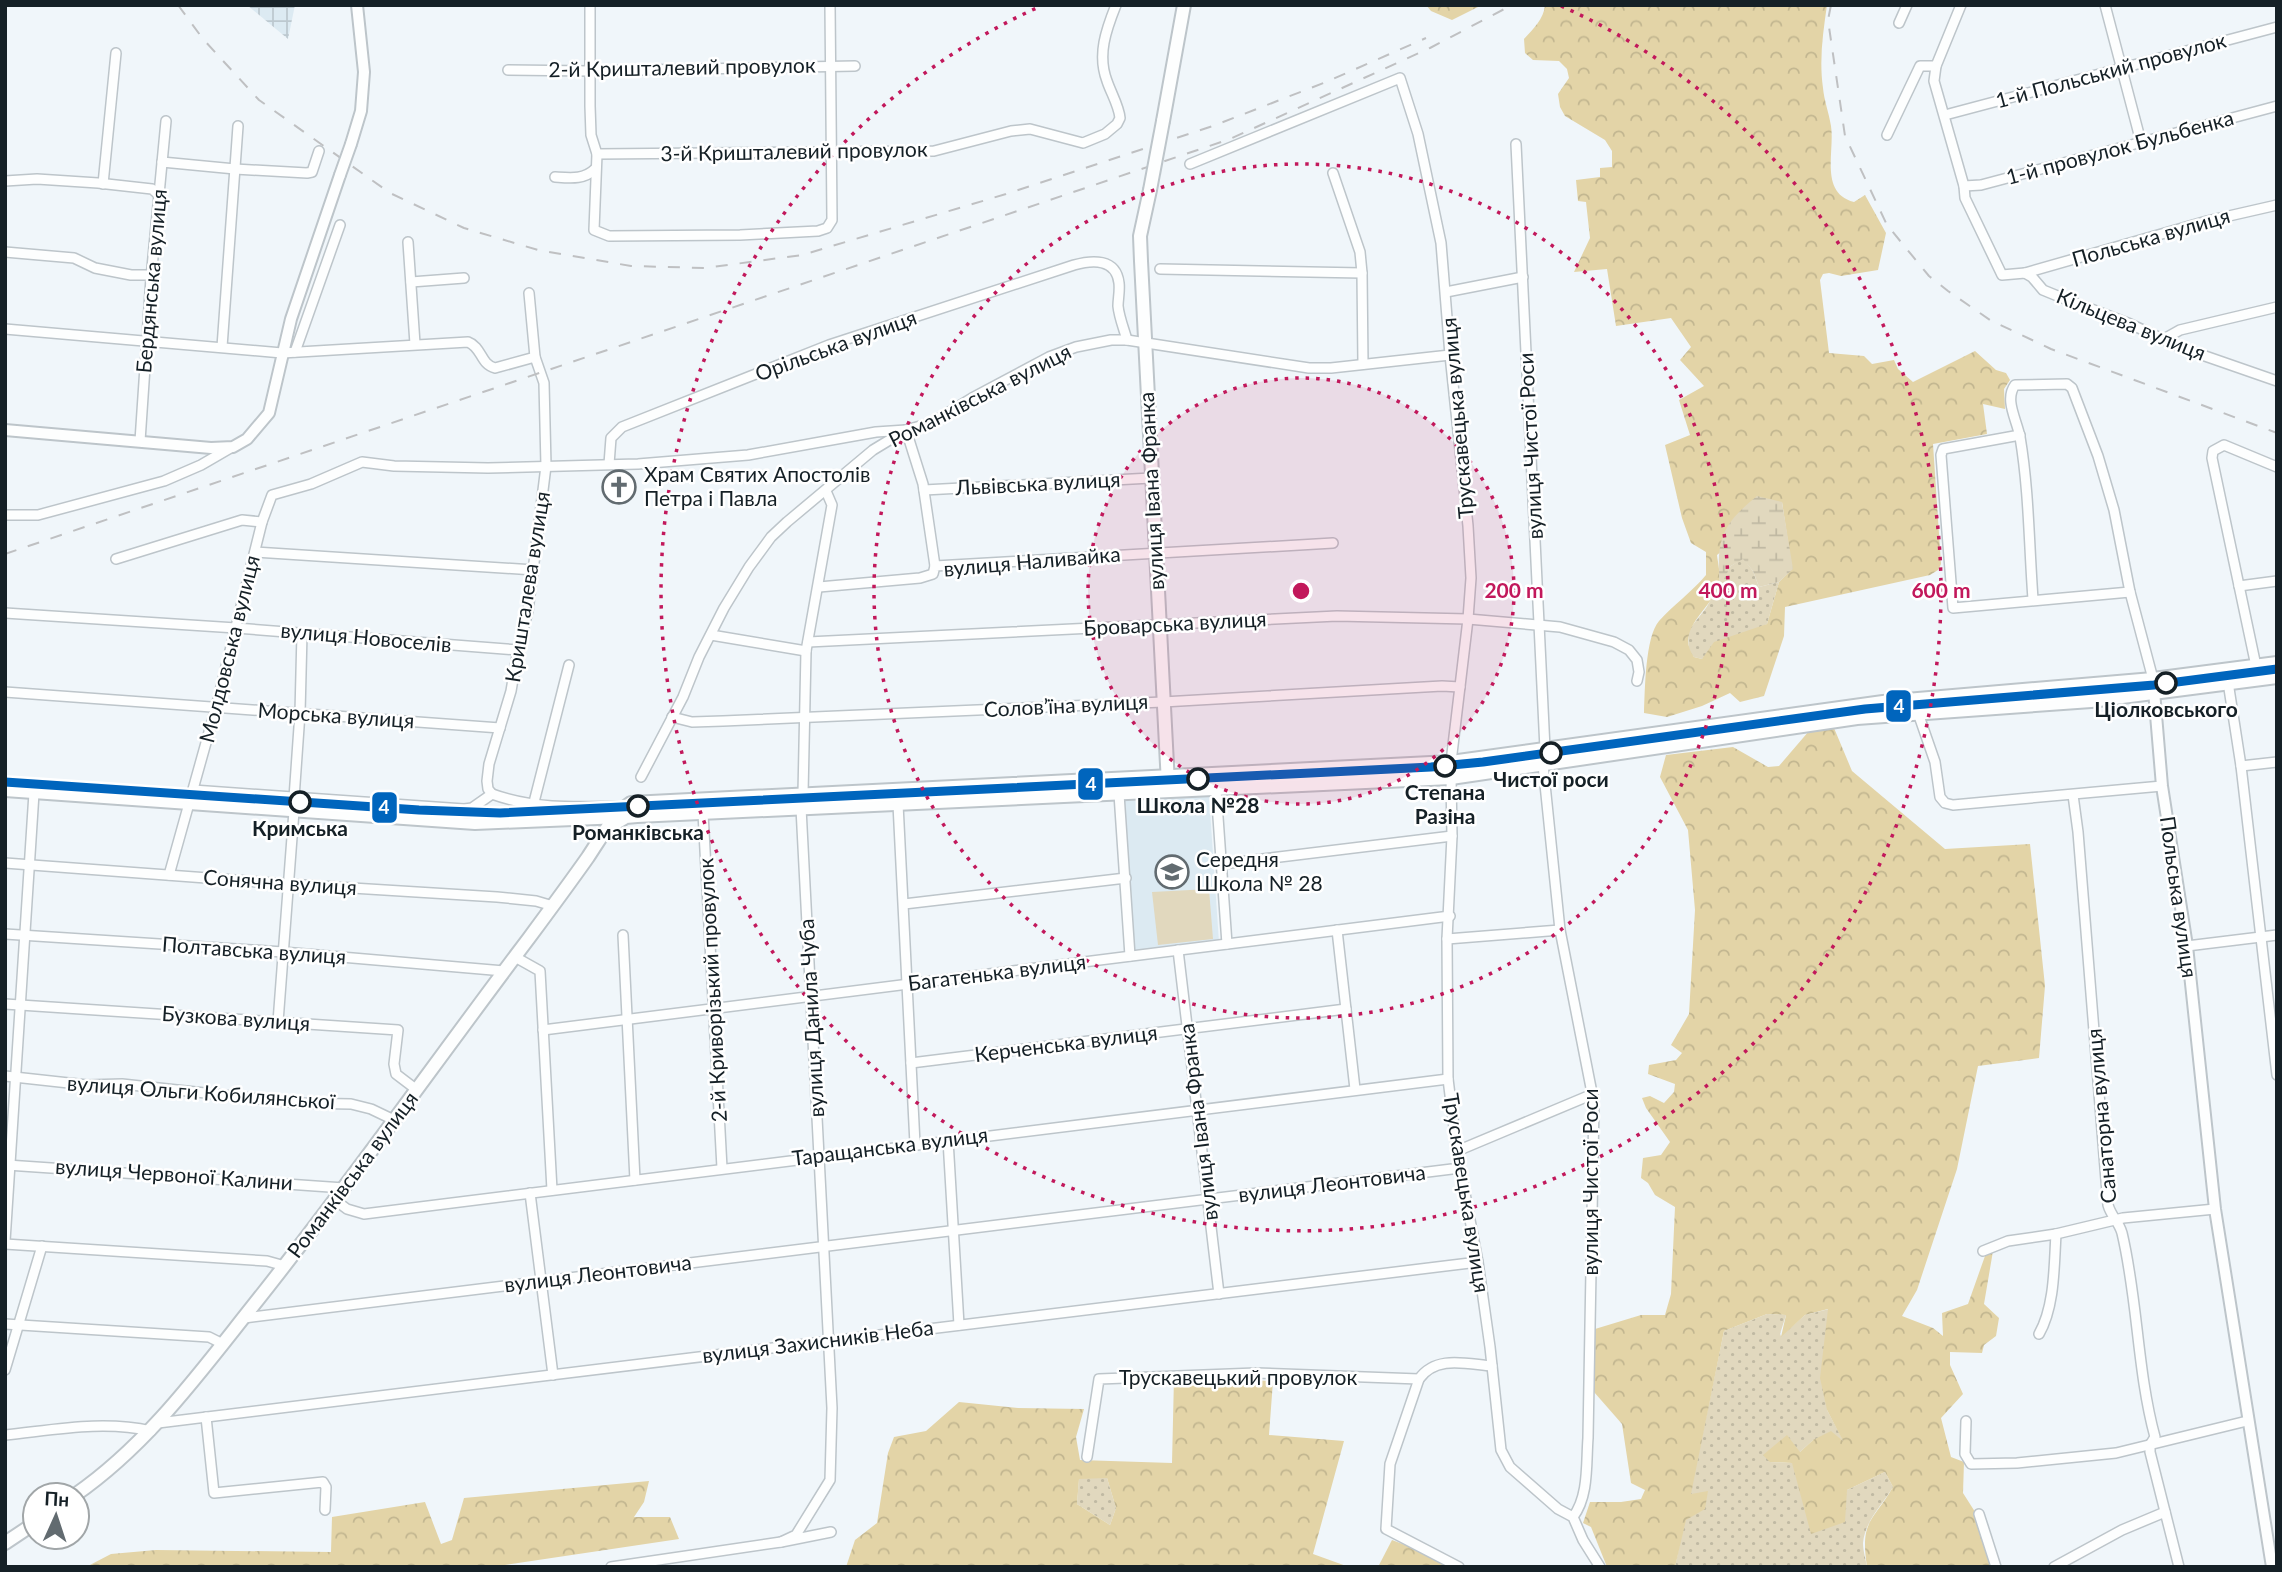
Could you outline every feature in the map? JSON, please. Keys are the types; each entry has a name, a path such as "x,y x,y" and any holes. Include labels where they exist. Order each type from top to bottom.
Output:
{"main road":[{"name":"вулиця Івана Франка","path":"1168,792 1140,236 1184,5"},
{"path":"623,814 638,802 1451,762 1883,702 2153,679 2277,663"},
{"path":"623,814 703,813 1451,778 1857,718 2091,701 2277,677"},
{"name":"Романківська вулиця","path":"91,1484 154,1427 223,1345 344,1188 606,831 623,814"},
{"path":"5,1544 21,1533"}],"street":[{"path":"5,515 38,515 164,481 201,465 247,439 269,413 291,319 361,111 364,72 357,5"},
{"path":"590,5 592,135 597,154 594,230 609,236 740,235 818,231 827,228 832,220 830,5"},
{"name":"3-й Кришталевий провулок","path":"597,154 934,151 1011,131 1030,129 1083,143 1093,141 1117,124 1120,114 1105,77 1102,45 1116,5"},
{"path":"1899,23 1907,5"},
{"name":"Кільцева вулиця","path":"1961,5 1936,66 1934,81 1964,186 1965,198 2002,275 2025,273 2052,293 2277,382"},
{"path":"2105,5 2141,142"},
{"name":"1-й Польський провулок","path":"1945,115 2277,27"},
{"path":"103,184 116,53"},
{"name":"2-й Кришталевий провулок","path":"508,70 855,66"},
{"path":"1887,135 1920,66 1936,66"},
{"name":"Трускавецька вулиця","path":"1190,164 1400,78 1418,134 1441,243 1468,526 1471,578 1451,762"},
{"name":"1-й провулок Бульбенка","path":"1964,186 1981,185 2277,106"},
{"name":"Бердянська вулиця","path":"140,441 157,190 166,121"},
{"path":"222,347 239,126"},
{"name":"вулиця Чистої Роси","path":"1516,144 1545,749"},
{"path":"162,162 235,169 312,172 319,151"},
{"path":"555,177 588,176 595,169"},
{"path":"1332,173 1360,252 1363,273 1363,364"},
{"path":"5,181 37,179 157,190"},
{"name":"Польська вулиця","path":"2025,273 2207,221 2277,205"},
{"path":"295,352 340,225"},
{"path":"408,242 415,344"},
{"path":"5,252 74,258 96,268 131,275 151,275"},
{"name":"Орільська вулиця","path":"609,464 611,438 622,427 830,345 1093,260 1111,267 1117,276 1119,311 1127,340"},
{"path":"2039,285 2044,268"},
{"path":"1160,269 1363,273"},
{"path":"1446,292 1523,277"},
{"path":"411,282 464,278"},
{"name":"Кришталева вулиця","path":"492,794 487,781 489,764 511,691 517,650 528,611 546,466 544,383 535,357 529,293"},
{"path":"2164,339 2180,330 2277,307"},
{"path":"5,329 282,353 472,343 483,361 495,368 535,357"},
{"name":"Романківська вулиця","path":"641,777 699,657 749,567 771,537 873,450 906,430 931,423 1049,357 1076,347 1111,340 1145,342 1309,368 1450,355"},
{"name":"Польська вулиця","path":"2020,435 2011,407 2011,390 2015,385 2067,384 2071,388 2101,467 2114,510 2130,592 2153,679 2162,786 2187,946 2215,1209 2272,1567"},
{"path":"5,430 211,448 233,447"},
{"path":"546,466 748,455 876,432 906,430 924,490 935,566"},
{"path":"2033,599 2020,435 1942,449 1953,608 2130,592"},
{"path":"2256,666 2212,458 2213,452 2224,445 2277,467"},
{"name":"Молдовська вулиця","path":"169,875 216,707 262,522 272,495 311,484 362,462 394,466 546,466"},
{"name":"Львівська вулиця","path":"924,490 1151,478"},
{"path":"803,794 807,647 832,505 825,491"},
{"path":"116,559 242,520 262,522"},
{"name":"вулиця Наливайка","path":"819,587 920,578 933,574 935,566 1333,543"},
{"path":"255,552 534,570"},
{"path":"2239,586 2277,582"},
{"name":"вулиця Новоселів","path":"5,613 302,632 517,650"},
{"name":"Броварська вулиця","path":"711,635 807,647 1158,624 1337,616 1468,619 1539,624 1614,642 1629,650 1637,660 1637,681"},
{"path":"294,797 302,632"},
{"path":"533,806 569,665"},
{"path":"2228,682 2241,766 2277,1075"},
{"name":"Соловʼїна вулиця","path":"672,717 692,722 1460,687"},
{"name":"Морська вулиця","path":"5,692 500,728"},
{"path":"1918,713 1935,762 1940,796 1945,803 1953,805 2162,786"},
{"path":"2241,766 2277,762"},
{"name":"вулиця Чистої Роси","path":"1544,765 1560,930 1593,1094 1588,1438 1584,1494 1573,1517"},
{"name":"Трускавецька вулиця","path":"1451,778 1452,836 1447,939 1448,1079 1457,1151 1478,1262 1501,1450 1510,1467 1558,1509 1573,1517 1600,1567"},
{"path":"1216,789 1227,944"},
{"path":"193,790 464,809 472,808 492,794 533,806 623,814"},
{"path":"5,791 475,824 623,814"},
{"path":"34,793 5,1243 267,1261 285,1266"},
{"path":"1119,794 1130,956"},
{"name":"Санаторна вулиця","path":"2073,795 2108,1205 2115,1222 2121,1228 2127,1258 2144,1386 2155,1437 2150,1445 2179,1567"},
{"path":"898,804 915,1144"},
{"name":"вулиця Данила Чуба","path":"781,1542 796,1535 830,1480 832,1408 801,808"},
{"path":"278,1022 294,811"},
{"name":"2-й Криворізький провулок","path":"703,813 722,1168"},
{"path":"1222,864 1452,836"},
{"name":"Сонячна вулиця","path":"5,863 497,897 536,901 553,906"},
{"path":"904,904 1126,878"},
{"name":"Багатенька вулиця","path":"544,1030 1450,916"},
{"path":"1336,930 1355,1089"},
{"path":"1447,939 1560,930"},
{"name":"Полтавська вулиця","path":"5,934 283,952 503,971"},
{"path":"623,935 635,1180"},
{"path":"2187,946 2277,935"},
{"name":"вулиця Івана Франка","path":"1178,950 1219,1294"},
{"path":"515,957 540,971 552,1190"},
{"name":"Бузкова вулиця","path":"5,1004 398,1030 394,1064 396,1074 417,1090"},
{"name":"Керченська вулиця","path":"911,1063 1346,1009"},
{"name":"вулиця Ольги Кобилянської","path":"5,1076 87,1085 122,1084 298,1103 351,1104 371,1109 394,1120"},
{"name":"Таращанська вулиця","path":"335,1200 347,1209 364,1214 1448,1079"},
{"path":"1457,1151 1593,1094"},
{"path":"947,1140 958,1325"},
{"name":"вулиця Червоної Калини","path":"8,1165 344,1188"},
{"name":"вулиця Леонтовича","path":"244,1318 1460,1168"},
{"path":"530,1193 553,1375"},
{"path":"1983,1251 2008,1241 2056,1234 2123,1218 2215,1209"},
{"path":"2039,1334 2053,1279 2056,1234"},
{"path":"5,1370 42,1246"},
{"name":"вулиця Захисників Неба","path":"5,1434 108,1425 154,1427 206,1417 1478,1262"},
{"path":"5,1324 209,1337 223,1345"},
{"path":"1459,1567 1385,1529 1390,1464 1419,1379 1427,1367 1442,1363 1492,1366"},
{"name":"Трускавецький провулок","path":"1087,1457 1099,1379 1256,1373 1419,1379"},
{"path":"206,1417 214,1493 323,1482 326,1487 325,1510"},
{"path":"1966,1421 1965,1454 1971,1464 2091,1457 2247,1421"},
{"path":"2054,1567 2122,1530 2165,1512"},
{"path":"1979,1514 1996,1567"},
{"path":"611,1567 831,1532"}],"shaded area":[{"path":"247,5 295,5 288,39"},
{"name":"Середня Школа № 28","path":"1209,796 1219,942 1133,953 1125,801"}],"green space":[{"path":"1426,5 1482,5 1452,20 1431,11"},
{"path":"1545,5 1827,5 1821,67 1832,136 1832,181 1843,197 1854,202 1865,195 1886,233 1878,270 1841,276 1823,274 1820,280 1829,353 1864,356 1872,364 1894,360 1898,369 1913,382 1975,351 1996,370 2006,373 2010,380 2004,389 2005,409 1983,404 1987,434 1933,444 1941,564 1938,570 1930,575 1785,607 1784,636 1764,696 1740,702 1730,693 1702,706 1667,717 1644,713 1647,665 1654,629 1664,615 1706,575 1706,552 1691,543 1682,518 1665,445 1690,435 1679,400 1704,386 1680,360 1691,347 1671,318 1616,326 1607,269 1574,272 1590,238 1586,202 1578,201 1576,180 1600,177 1600,168 1612,167 1612,151 1605,140 1565,116 1560,107 1558,94 1569,78 1567,69 1559,61 1533,60 1525,53 1524,39 1538,24","holes":["1782,502 1792,569 1779,582 1767,624 1714,642 1702,659 1694,657 1688,638 1695,621 1718,588 1720,576 1717,555"]},
{"path":"1757,496 1782,502 1793,569 1779,582 1759,587 1753,571 1743,559 1731,566 1720,586 1720,545 1728,525"},
{"path":"1743,558 1753,571 1759,587 1779,582 1767,624 1702,659 1694,657 1689,651 1688,631 1706,608 1731,566"},
{"path":"1834,728 1852,771 1945,849 2030,844 2045,986 2039,1058 1978,1066 1957,1169 1917,1290 1902,1316 1933,1328 1943,1336 1942,1313 1968,1304 1985,1256 1993,1251 1984,1304 1999,1318 1996,1336 1984,1345 1982,1353 1950,1352 1950,1365 1963,1394 1941,1418 1951,1457 1964,1462 1963,1493 1977,1515 1994,1567 1867,1567 1867,1531 1893,1487 1885,1472 1847,1490 1845,1522 1811,1534 1792,1463 1770,1462 1763,1455 1787,1435 1800,1452 1813,1440 1831,1431 1843,1441 1827,1410 1820,1378 1828,1309 1805,1315 1781,1337 1786,1315 1767,1314 1724,1331 1691,1494 1708,1491 1705,1509 1686,1520 1675,1567 1607,1567 1591,1527 1583,1523 1590,1502 1641,1499 1645,1490 1631,1483 1622,1424 1594,1392 1595,1329 1641,1315 1665,1315 1671,1294 1675,1207 1655,1195 1648,1183 1641,1178 1643,1158 1661,1155 1670,1142 1642,1098 1650,1096 1664,1103 1674,1092 1675,1084 1648,1074 1649,1065 1676,1060 1682,1053 1671,1045 1689,1014 1695,910 1688,830 1660,777 1666,755 1733,747 1768,767 1779,766 1809,731"},
{"path":"1209,889 1213,939 1158,945 1152,892"},
{"path":"1829,1309 1827,1410 1845,1444 1813,1440 1800,1452 1770,1462 1792,1463 1847,1490 1885,1472 1893,1487 1870,1520 1864,1535 1867,1567 1675,1567 1724,1331 1767,1314 1786,1315 1781,1336 1805,1315"},
{"path":"1174,1377 1273,1381 1269,1435 1344,1441 1313,1554 1349,1567 846,1567 855,1540 877,1523 888,1453 894,1437 926,1431 959,1402 1018,1408 1084,1409 1076,1437 1080,1460 1172,1463","holes":["1107,1478 1116,1508 1110,1525 1077,1504 1079,1479"]},
{"path":"1079,1478 1107,1478 1116,1508 1110,1525 1077,1504"},
{"path":"649,1481 644,1502 634,1517 670,1517 679,1539 491,1567 86,1567 111,1554 156,1550 331,1552 332,1517 425,1502 441,1544 452,1540 464,1498"},
{"path":"1392,1540 1463,1567 1378,1567"}],"railway":[{"path":"178,5 203,39 259,100 390,193 464,228 538,250 631,266 705,268 802,255 1006,194 1213,126 1326,82 1426,38"},
{"path":"5,554 1230,139 1430,48 1512,5"},
{"path":"1831,5 1828,20 1845,136 1887,225 1929,276 1990,320 2051,349 2277,433"}],"transit line":[{"name":"4","path":"5,782 500,813 1431,767 1865,709 2154,685 2277,669"}],"place":[{"name":"Храм Святих Апостолів Петра і Павла","path":"619,487"},
{"name":"Ціолковського","path":"2166,683"},
{"name":"Чистої роси","path":"1551,753"},
{"name":"Степана Разіна","path":"1445,766"},
{"name":"Школа №28","path":"1198,779"},
{"name":"Кримська","path":"300,802"},
{"name":"Романківська","path":"638,806"},
{"name":"Середня Школа № 28","path":"1172,872"}]}
